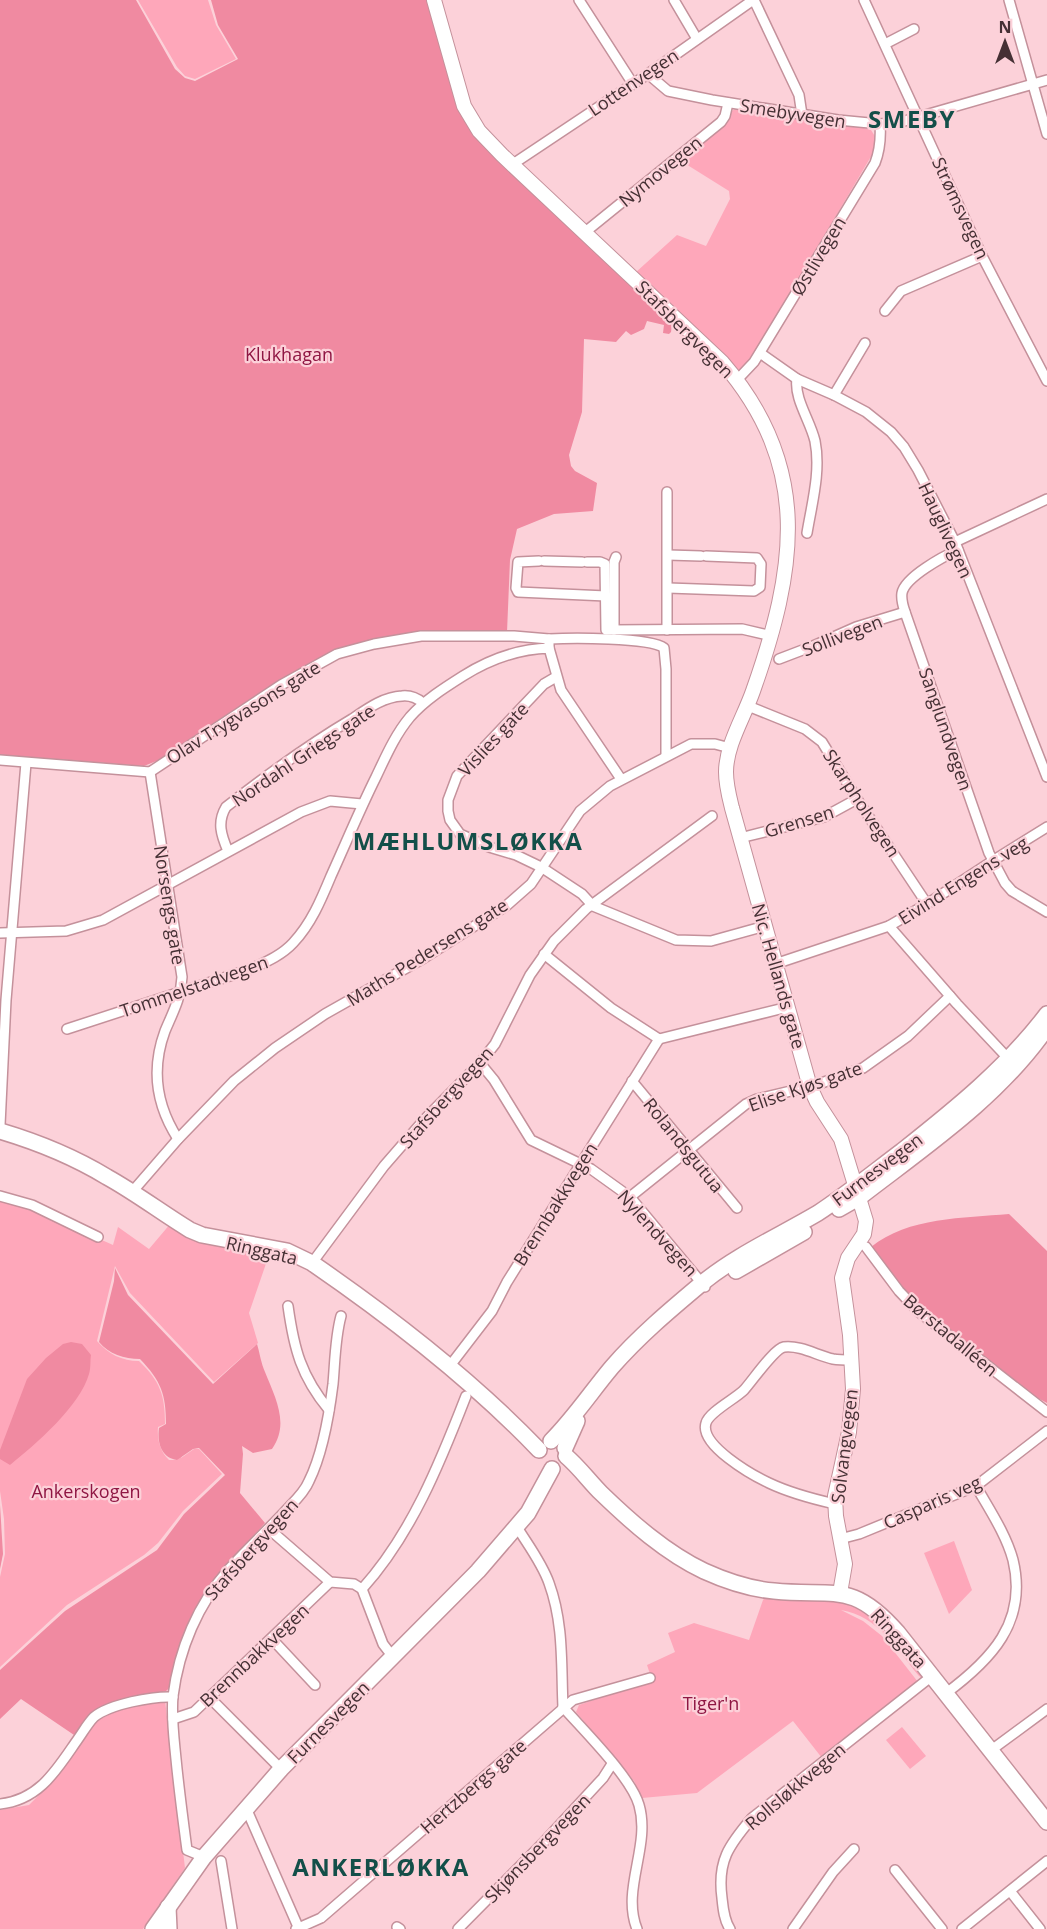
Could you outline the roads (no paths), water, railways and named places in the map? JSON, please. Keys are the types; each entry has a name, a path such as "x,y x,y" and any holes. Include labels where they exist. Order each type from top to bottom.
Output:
{"main road":[{"name":"Stafsbergvegen","path":"434,0 464,106 488,141 683,324 737,380 758,411 778,455 788,525 786,566 772,636 748,706 730,748"},
{"name":"Nic. Hellands gate","path":"730,748 726,779 740,838 810,1087 841,1139 858,1192"},
{"name":"Furnesvegen","path":"858,1192 978,1090 1009,1059 1047,1014"},
{"name":"Furnesvegen","path":"153,1929 204,1857 281,1769 478,1572 517,1527 528,1513 553,1455 586,1402 629,1348 652,1325 704,1285 775,1250 858,1192 991,1093 1025,1057 1047,1029"},
{"name":"Ringgata","path":"0,1131 62,1154 107,1176 190,1230 202,1235 287,1251 312,1263 449,1367 678,1556 715,1576 738,1584 768,1590 840,1593 857,1598 880,1614 1047,1822"},
{"name":"Solvangvegen","path":"840,1593 845,1569 835,1504 851,1420 852,1360 842,1278 848,1258 861,1240 866,1226 858,1192"},
{"path":"168,1907 170,1929"}],"street":[{"path":"579,0 633,84"},
{"path":"674,0 697,39"},
{"name":"Lottenvegen","path":"513,164 754,0"},
{"path":"754,0 799,95 802,115"},
{"name":"Strømsvegen","path":"864,0 982,256 1047,381"},
{"path":"1009,0 1047,134"},
{"path":"885,44 914,28"},
{"name":"Smebyvegen","path":"648,74 668,92 802,115 880,124 919,117 1047,80"},
{"name":"Nymovegen","path":"584,233 721,122 728,103"},
{"name":"Østlivegen","path":"737,380 748,370 760,353 875,163 879,152 880,124"},
{"path":"885,311 901,291 982,256"},
{"path":"834,395 865,343"},
{"name":"Hauglivegen","path":"760,353 796,379 866,412 899,441 918,470 957,546 1047,777"},
{"path":"796,379 796,388 815,441 817,457 814,494 807,533"},
{"path":"667,492 667,630"},
{"name":"Sanglundvegen","path":"1047,499 957,546 920,572 902,593 905,612 989,853 1005,883 1012,891 1047,912"},
{"path":"668,555 757,558 761,564 760,587 754,591 668,588"},
{"path":"614,630 614,561 616,557"},
{"path":"606,596 518,592 516,588 518,562 600,562 604,564 606,596 606,630 742,629 772,636"},
{"name":"Sollivegen","path":"779,658 856,627 905,612"},
{"name":"Olav Trygvasons gate","path":"0,760 150,772 281,685 338,654 374,644 421,636 514,636 549,644"},
{"path":"621,779 574,712 556,677 549,644 632,641 659,644 664,648 666,756"},
{"name":"Tommelstadvegen","path":"67,1029 251,969 276,957 292,944 313,916 362,804 395,738 409,718 423,703 472,670 518,650 549,644"},
{"name":"Vislies gate","path":"556,677 544,684 457,776 448,800 450,820 460,834 541,867 582,894 593,906 676,940 711,941 765,926"},
{"name":"Nordahl Griegs gate","path":"228,851 220,831 222,814 226,807 271,772 375,704 401,696 416,698 423,703"},
{"name":"Skarpholvegen","path":"748,706 817,736 927,904"},
{"name":"Maths Pedersens gate","path":"132,1192 178,1138 234,1081 275,1048 317,1019 424,958 506,906 531,884 580,812 594,798 621,779 691,744 716,744 730,748"},
{"path":"0,1125 3,1000 26,763"},
{"name":"Norsengs gate","path":"150,772 166,887 182,977 181,992 159,1051 157,1073 163,1111 178,1138"},
{"name":"Grensen","path":"740,838 824,817 857,799"},
{"path":"0,933 66,931 90,925 118,914 228,851 317,804 343,801 362,804"},
{"name":"Stafsbergvegen","path":"312,1263 384,1166 495,1044 530,975 564,930 586,909 712,816"},
{"name":"Eivind Engens veg","path":"776,964 889,926 1047,827"},
{"path":"889,926 1003,1053"},
{"path":"544,954 611,1008 659,1039 788,1007"},
{"name":"Elise Kjøs gate","path":"630,1197 746,1104 843,1076 875,1061 908,1036 950,996"},
{"name":"Brennbakkvegen","path":"449,1367 492,1311 507,1282 580,1163 659,1039"},
{"name":"Nylendvegen","path":"480,1063 494,1080 531,1140 580,1163 630,1197 704,1285"},
{"name":"Rolandsgutua","path":"632,1081 737,1208"},
{"path":"0,1196 32,1205 98,1237"},
{"name":"Børstadalléen","path":"866,1247 899,1291 919,1312 1047,1412"},
{"path":"288,1306 292,1340 298,1359 313,1390 329,1410"},
{"name":"Stafsbergvegen","path":"204,1857 187,1850 173,1719 173,1697 188,1636 199,1609 230,1568 303,1492 309,1482 317,1462 329,1410 341,1316"},
{"path":"835,1504 770,1484 718,1449 708,1438 705,1427 709,1418 737,1396 759,1374 775,1351 781,1348 795,1347 833,1359 852,1360"},
{"path":"362,1589 392,1549 415,1511 443,1455 466,1396"},
{"name":"Casparis veg","path":"840,1539 859,1534 976,1486 1047,1431"},
{"path":"945,1694 973,1673 992,1653 1006,1632 1014,1605 1016,1580 1012,1559 976,1486"},
{"path":"517,1527 549,1582 555,1604 562,1646 563,1707 634,1792 642,1819 633,1889 633,1909 637,1929"},
{"path":"269,1529 330,1582 354,1584 362,1589 383,1644 393,1657"},
{"name":"Brennbakkvegen","path":"173,1719 194,1712 330,1582"},
{"path":"272,1639 315,1685"},
{"name":"Rollsløkkvegen","path":"730,1929 723,1910 720,1884 721,1868 733,1840 752,1818 932,1676"},
{"name":"Hertzbergs gate","path":"298,1929 321,1918 563,1707 573,1700 650,1678"},
{"path":"0,1804 27,1797 41,1786 55,1772 94,1718 112,1707 162,1696 173,1697"},
{"path":"210,1698 281,1769"},
{"path":"990,1751 1047,1709"},
{"name":"Skjønsbergvegen","path":"458,1929 542,1844 603,1778 612,1764"},
{"path":"246,1808 298,1929"},
{"path":"793,1929 833,1872 854,1849"},
{"path":"221,1861 232,1929"},
{"path":"962,1929 1047,1861"},
{"path":"895,1870 942,1929"},
{"path":"1010,1891 1040,1929"}],"district":[{"name":"SMEBY","path":"912,118"},
{"name":"MÆHLUMSLØKKA","path":"468,840"},
{"name":"ANKERLØKKA","path":"381,1866"}],"park label":[{"name":"Klukhagan","path":"289,354"},
{"name":"Ankerskogen","path":"86,1491"},
{"name":"Tiger'n","path":"711,1703"}]}
